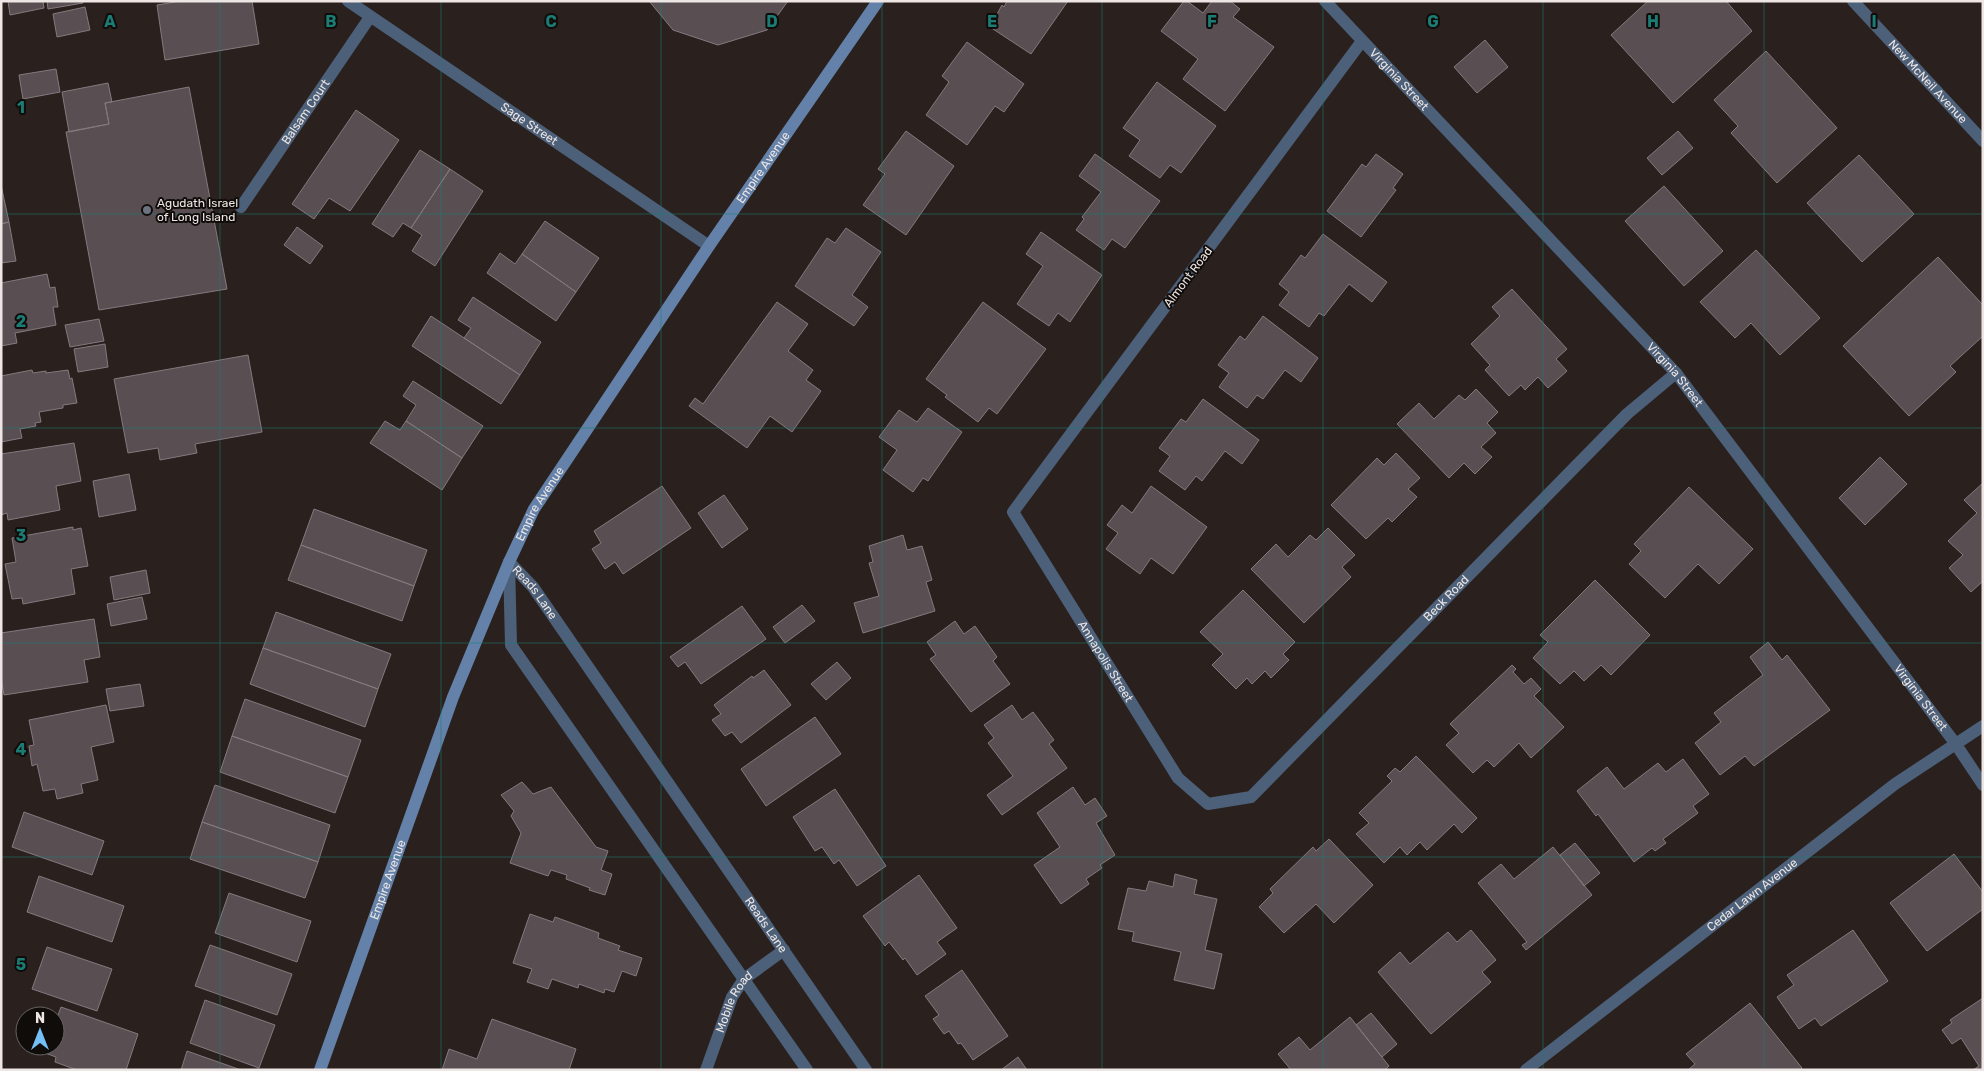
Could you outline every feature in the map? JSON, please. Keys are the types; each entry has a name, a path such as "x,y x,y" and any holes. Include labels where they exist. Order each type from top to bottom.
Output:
{"main road":[{"name":"Empire Avenue","path":"320,1070 454,698 509,562 534,508 709,246 878,1"}],"street":[{"name":"Sage Street","path":"348,1 709,246"},
{"name":"Virginia Street","path":"1325,1 1676,373 1955,743 1983,785"},
{"name":"New McNeil Avenue","path":"1853,1 1983,140"},
{"name":"Balsam Court","path":"242,207 370,17"},
{"name":"Almont Road","path":"1013,512 1362,41"},
{"name":"Beck Road","path":"1208,804 1251,797 1627,414 1676,373"},
{"name":"Annapolis Street","path":"1013,512 1178,778 1208,804"},
{"name":"Reads Lane","path":"509,562 533,587 866,1070"},
{"name":"Reads Lane","path":"509,562 511,645 807,1070"},
{"name":"Cedar Lawn Avenue","path":"1526,1070 1894,784 1983,726"},
{"name":"Mobile Road","path":"706,1070 732,997 744,979 784,950"}],"building":[{"path":"8,1 43,1 44,8 10,15"},
{"path":"47,1 83,1 83,3 48,9"},
{"path":"181,1 252,1 259,44 165,60 157,5"},
{"path":"649,1 788,1 767,30 718,45 673,30"},
{"path":"1007,1 1068,1 1031,54 990,27 1002,5 1004,7"},
{"path":"1184,1 1187,1 1203,13 1212,1 1230,1 1240,9 1233,17 1274,47 1225,111 1183,79 1198,59 1161,31"},
{"path":"1648,1 1726,1 1752,31 1673,103 1611,35"},
{"path":"85,7 90,30 57,37 53,14"},
{"path":"1485,40 1508,67 1477,93 1454,67"},
{"path":"967,42 1024,84 1004,112 995,106 967,145 926,115 949,82 942,76"},
{"path":"1766,51 1837,128 1777,183 1731,133 1738,126 1714,100"},
{"path":"56,69 60,92 23,99 19,75"},
{"path":"1157,82 1216,126 1181,173 1170,165 1160,178 1129,156 1140,140 1123,128"},
{"path":"108,83 112,102 105,103 109,124 69,132 62,92"},
{"name":"Agudath Israel of Long Island","path":"189,87 227,289 99,310 66,132 109,124 105,103"},
{"path":"356,110 399,140 350,211 329,198 314,219 292,204"},
{"path":"906,131 954,166 906,235 863,205 885,174 878,169"},
{"path":"1678,131 1693,148 1662,175 1647,158"},
{"path":"420,150 450,169 411,228 403,223 393,237 372,224"},
{"path":"1095,154 1160,201 1125,248 1112,239 1104,250 1076,230 1084,219 1082,217 1101,192 1079,176"},
{"path":"1376,154 1403,174 1393,188 1396,190 1361,237 1327,211 1362,164 1366,167"},
{"path":"1859,155 1914,214 1862,262 1807,203"},
{"path":"450,169 483,191 435,266 412,251 422,235 411,228"},
{"path":"1,185 9,222 1,224"},
{"path":"1664,186 1723,251 1684,286 1625,221"},
{"path":"545,221 599,258 576,292 522,254"},
{"path":"9,222 16,261 1,263 1,224"},
{"path":"297,227 323,246 310,264 284,245"},
{"path":"846,228 881,252 852,295 868,307 854,326 795,286 827,238 835,243"},
{"path":"1041,232 1102,275 1070,322 1058,313 1049,326 1017,304 1043,266 1026,254"},
{"path":"1323,234 1387,282 1372,302 1349,284 1324,316 1319,313 1309,327 1279,305 1289,292 1279,284 1301,255 1305,258"},
{"path":"1756,250 1820,318 1780,355 1751,323 1735,338 1700,302"},
{"path":"500,253 515,264 522,254 576,292 556,321 487,273"},
{"path":"1938,257 1983,305 1983,336 1950,366 1956,372 1909,416 1843,346"},
{"path":"47,274 50,288 55,287 58,307 53,307 56,325 15,333 17,343 1,346 1,283"},
{"path":"1512,289 1567,349 1556,359 1567,371 1548,388 1538,377 1525,390 1521,385 1509,396 1485,370 1490,365 1471,344 1500,316 1492,307"},
{"path":"473,297 541,342 520,375 464,338 471,328 458,320"},
{"path":"777,302 808,324 788,351 813,370 806,380 821,391 792,432 770,416 747,448 689,406 695,398 703,404"},
{"path":"983,302 1046,349 997,414 989,408 978,422 945,397 947,395 926,379"},
{"path":"431,316 520,375 501,404 412,346"},
{"path":"1263,316 1318,358 1301,382 1285,370 1263,399 1257,395 1247,408 1219,387 1229,373 1218,365 1240,336 1245,340"},
{"path":"99,319 104,341 70,347 65,325"},
{"path":"105,344 108,367 78,372 74,349"},
{"path":"248,355 262,432 195,444 197,453 160,460 158,448 128,453 114,379"},
{"path":"32,370 33,373 46,371 46,373 68,370 70,379 72,378 77,403 63,405 63,408 39,412 41,422 35,423 36,426 20,429 22,438 1,442 1,376"},
{"path":"413,381 483,426 462,458 406,421 416,405 403,396"},
{"path":"1476,389 1498,412 1487,423 1496,433 1481,447 1492,457 1475,474 1464,463 1449,478 1397,424 1419,403 1434,419 1459,395 1465,400"},
{"path":"1203,399 1259,440 1242,464 1225,451 1202,481 1196,476 1185,490 1159,471 1170,456 1159,448 1181,419 1186,422"},
{"path":"928,408 962,432 928,481 923,478 913,492 883,470 897,450 879,437 899,410 917,422"},
{"path":"385,421 400,430 406,421 462,458 442,490 370,443"},
{"path":"74,443 81,481 56,486 60,510 8,520 7,513 1,515 1,454"},
{"path":"1396,453 1420,478 1408,489 1417,497 1392,522 1388,518 1366,539 1331,505 1377,458 1384,465"},
{"path":"1880,457 1907,484 1865,525 1839,498"},
{"path":"129,474 136,510 99,517 93,481"},
{"path":"1983,483 1983,581 1971,592 1949,568 1963,555 1948,541 1977,513 1964,500"},
{"path":"662,486 691,528 623,574 615,562 605,569 592,549 601,543 594,531"},
{"path":"1151,486 1207,527 1173,574 1151,558 1140,574 1106,549 1118,533 1107,525 1122,505 1132,513"},
{"path":"1689,487 1753,549 1719,584 1698,564 1665,598 1629,564 1641,551 1634,544"},
{"path":"724,495 748,529 722,548 698,513"},
{"path":"314,509 427,550 414,586 301,545"},
{"path":"73,527 73,530 81,528 88,566 71,569 75,594 23,604 22,598 12,599 5,564 16,562 12,538"},
{"path":"1328,528 1355,555 1342,567 1351,577 1304,623 1251,569 1276,544 1288,557 1310,535 1316,540"},
{"path":"903,535 907,550 922,546 932,580 926,582 935,611 863,633 854,603 879,596 869,563 873,562 869,546"},
{"path":"301,545 414,586 402,621 288,580"},
{"path":"146,570 150,593 114,600 110,577"},
{"path":"1595,580 1650,635 1611,675 1601,665 1584,681 1574,671 1560,684 1533,658 1548,642 1540,635"},
{"path":"1243,590 1295,642 1283,654 1289,660 1271,678 1265,671 1252,684 1247,678 1236,689 1212,665 1223,654 1200,632"},
{"path":"142,597 147,619 111,626 107,604"},
{"path":"802,605 815,621 785,643 773,627"},
{"path":"742,606 766,639 701,684 685,662 678,667 670,657"},
{"path":"276,612 391,654 378,689 263,648"},
{"path":"94,619 100,657 84,660 88,682 4,695 1,677 1,633"},
{"path":"955,621 964,634 975,626 997,657 993,661 1010,684 971,712 930,659 936,655 927,642"},
{"path":"1768,642 1782,660 1787,655 1830,710 1754,766 1745,756 1720,775 1695,743 1721,722 1714,713 1763,675 1750,657"},
{"path":"263,648 378,689 365,727 250,684"},
{"path":"837,662 851,678 826,700 811,684"},
{"path":"1512,665 1516,669 1513,672 1524,684 1531,678 1541,689 1534,696 1564,727 1531,758 1519,743 1494,767 1487,760 1473,773 1446,745 1459,733 1450,724"},
{"path":"764,670 791,705 741,743 732,732 725,736 712,720 721,714 714,705 752,676 753,678"},
{"path":"140,684 144,706 110,711 106,689"},
{"path":"245,699 361,740 348,777 232,736"},
{"path":"106,705 114,742 91,747 98,780 81,784 83,793 57,799 55,789 43,791 37,764 32,766 29,746 34,745 29,720"},
{"path":"1012,705 1022,720 1033,712 1054,740 1049,744 1067,768 1002,815 987,795 1013,776 988,743 994,738 984,725"},
{"path":"815,717 841,754 766,806 741,769"},
{"path":"232,736 348,777 335,813 220,772"},
{"path":"1416,756 1477,818 1462,833 1454,824 1427,850 1420,842 1407,855 1400,847 1384,863 1356,834 1369,823 1359,813 1392,781 1387,776 1395,768 1400,772"},
{"path":"1683,759 1709,794 1693,806 1698,813 1663,839 1666,843 1655,851 1652,848 1634,862 1598,814 1596,816 1577,791 1607,767 1624,789 1658,763 1666,772"},
{"path":"522,782 533,794 551,787 596,847 608,851 601,870 612,874 605,895 566,879 567,875 551,870 548,876 510,863 521,833 511,816 514,811 501,795"},
{"path":"215,785 330,825 318,862 202,822"},
{"path":"1073,787 1085,805 1095,798 1107,816 1096,823 1115,855 1100,865 1102,868 1086,879 1089,884 1061,904 1034,865 1060,847 1037,813"},
{"path":"835,789 886,866 857,886 839,860 834,864 822,847 815,851 793,817"},
{"path":"24,812 104,841 92,875 12,847"},
{"path":"202,822 318,862 305,898 190,859"},
{"path":"1329,839 1373,885 1334,923 1316,904 1284,933 1259,907 1273,893 1270,889 1313,847 1316,851"},
{"path":"1575,843 1600,873 1584,886 1560,855"},
{"path":"1553,847 1592,895 1526,950 1522,945 1527,942 1478,883 1501,864 1514,879"},
{"path":"1954,854 1983,892 1983,909 1927,951 1890,903"},
{"path":"1175,874 1197,880 1194,894 1217,899 1205,950 1222,954 1214,989 1174,980 1181,952 1132,941 1134,932 1118,929 1128,888 1146,891 1149,881 1173,887"},
{"path":"919,875 957,928 937,942 946,954 917,975 905,958 903,960 889,942 885,946 863,916"},
{"path":"39,876 124,906 112,942 27,912"},
{"path":"229,893 311,921 297,962 215,933"},
{"path":"530,914 553,922 555,917 599,933 598,938 620,946 618,950 642,958 636,976 622,971 614,992 605,989 604,993 579,984 578,988 552,979 548,989 527,982 532,969 513,963"},
{"path":"1471,930 1496,960 1482,972 1491,982 1431,1034 1378,972 1400,952 1410,964 1448,932 1457,942"},
{"path":"1853,930 1888,981 1821,1026 1815,1018 1799,1029 1777,997 1794,985 1787,975"},
{"path":"210,945 292,974 277,1015 195,986"},
{"path":"47,947 112,969 97,1011 32,989"},
{"path":"962,970 1008,1036 973,1060 961,1043 958,1044 949,1031 944,1034 933,1019 939,1015 925,996"},
{"path":"1983,998 1983,1070 1973,1070 1979,1066 1961,1038 1952,1044 1942,1030 1952,1023 1950,1020"},
{"path":"205,1000 275,1025 259,1068 190,1043"},
{"path":"1750,1003 1802,1068 1800,1070 1688,1070 1695,1064 1686,1054"},
{"path":"65,1008 138,1034 126,1070 77,1070 55,1062 56,1057 53,1056 65,1056"},
{"path":"1371,1013 1397,1044 1382,1057 1356,1025"},
{"path":"1350,1017 1389,1066 1385,1070 1291,1070 1278,1054 1299,1037 1310,1050"},
{"path":"492,1019 576,1049 569,1070 442,1070 449,1049 477,1059"},
{"path":"187,1051 241,1070 181,1070"},
{"path":"1018,1057 1027,1070 1001,1070"}],"place":[{"name":"Agudath Israel of Long Island","path":"147,210"}]}
